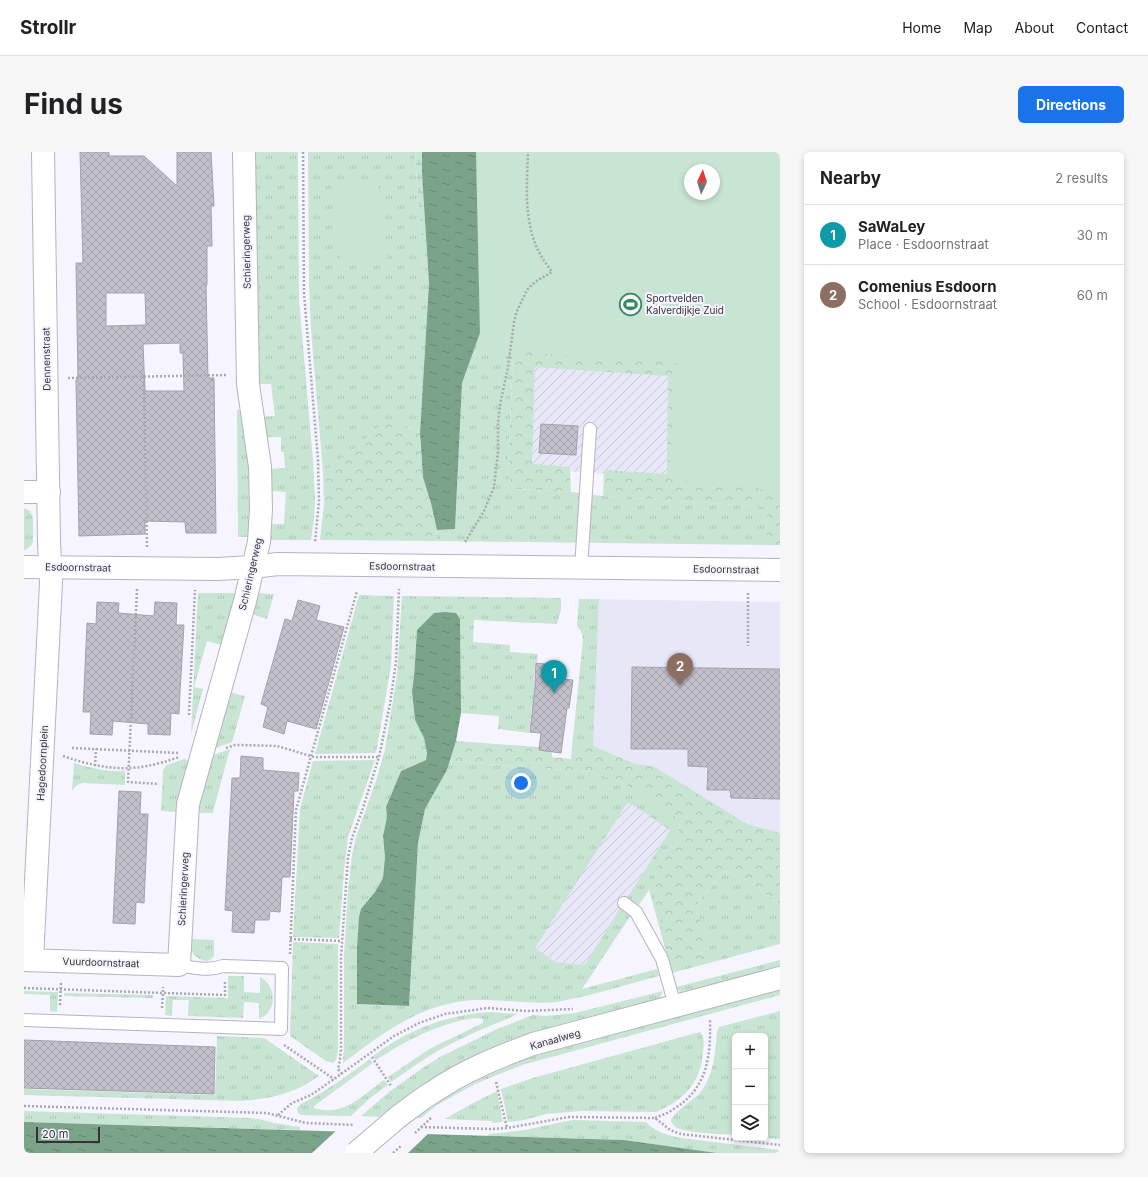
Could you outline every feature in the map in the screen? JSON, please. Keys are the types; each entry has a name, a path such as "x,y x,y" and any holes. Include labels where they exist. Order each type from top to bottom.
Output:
{"street":[{"name":"Dennenstraat","path":"43,152 50,567"},
{"name":"Schieringerweg","path":"179,965 188,804 259,542 261,487 260,467 248,384 244,152"},
{"path":"24,492 49,492"},
{"name":"Esdoornstraat","path":"24,566 218,569 253,568 286,564 780,570"},
{"name":"Hagedoornplein","path":"28,960 43,749 51,583 50,567"},
{"name":"Vuurdoornstraat","path":"28,960 179,965"},
{"name":"Kanaalweg","path":"356,1153 406,1122 432,1092 460,1076 499,1057 534,1044 568,1034 780,978"}],"lane":[{"path":"581,568 590,429"},
{"path":"624,903 636,912 662,959 675,1006"},
{"path":"24,1020 281,1029 282,968 223,966 215,969 190,968 179,965"}],"path":[{"path":"303,152 304,293 318,460 319,494 318,524 314,548"},
{"path":"465,542 484,511 494,487 498,452 498,423 500,405 517,311 527,290 535,282 552,272 540,253 532,234 528,213 528,152"},
{"path":"64,378 227,375"},
{"path":"144,377 147,548"},
{"path":"188,722 195,588 190,589"},
{"path":"130,589 144,589"},
{"path":"138,589 128,782 159,784"},
{"path":"342,1074 338,1069 341,1049 342,941 347,871 352,838 379,757 390,704 396,662 399,589"},
{"path":"289,958 296,810 357,591"},
{"path":"748,593 748,646"},
{"path":"220,750 235,745 277,746 311,756 379,757"},
{"path":"43,749 95,766 108,768 128,768 160,764 182,756 183,753 72,748"},
{"path":"95,766 96,749"},
{"path":"290,939 342,941"},
{"path":"24,988 225,995 225,976"},
{"path":"60,1011 61,977"},
{"path":"162,1015 164,980"},
{"path":"278,1115 292,1103 311,1095 334,1080 394,1036 419,1023 445,1014 488,1008 526,1011 571,1010"},
{"path":"703,1022 717,1018"},
{"path":"406,1122 492,1129 507,1128 569,1117 655,1118 672,1111 686,1101 696,1089 708,1062 710,1020"},
{"path":"274,1028 277,1040 334,1080"},
{"path":"372,1058 391,1086"},
{"path":"490,1084 496,1082 507,1128"},
{"path":"24,1106 267,1113 306,1123 360,1125"},
{"path":"431,1118 436,1114"},
{"path":"655,1118 670,1130 681,1134 780,1145"}],"shaded area":[{"path":"523,352 677,363 669,479 514,467"},
{"path":"587,599 780,602 780,868 575,748"},
{"path":"630,803 670,830 585,965 555,962 534,948 626,805"}],"green space":[{"path":"253,152 298,152 299,300 315,499 311,540 269,540 270,524 284,524 286,492 271,491 270,469 285,468 284,452 281,452 281,437 265,437 261,417 275,416 271,384 257,384"},
{"path":"308,152 415,152 423,271 429,283 420,433 409,427 377,428 360,445 323,472 311,330 309,284"},
{"path":"415,152 422,152 429,283 423,271"},
{"path":"476,152 780,383 700,337 514,333 508,473 511,483 516,489 767,507 766,545 436,541 437,530 455,529 462,383 480,333"},
{"name":"Sportvelden Kalverdijkje Zuid","path":"476,152 780,152 780,491 669,479 677,363 523,352 475,346 480,333"},
{"path":"377,178 388,258 341,264 331,184"},
{"path":"514,333 700,337 780,463 780,545 766,545 767,507 603,496 604,470 667,474 668,376 535,367 532,464 570,467 571,492 516,489 511,483 508,473"},
{"path":"237,410 241,410 251,484 249,537 238,537"},
{"path":"386,423 403,425 420,433 421,455 437,530 436,541 320,540 324,505 323,472 360,445 377,428"},
{"path":"24,508 30,511 33,517 33,542 31,546 25,550 24,550"},
{"path":"198,593 235,593 235,597 222,645 207,641 194,687 203,689 191,734"},
{"path":"257,593 274,594 267,619 251,614"},
{"path":"359,595 394,596 391,666 376,753 315,754"},
{"path":"402,596 561,598 561,610 557,624 474,620 473,642 510,645 510,652 538,654 533,679 537,680 534,705 532,705 529,733 498,729 499,716 461,713 460,619 456,614 417,630 412,691 415,720 424,738 427,753 426,760 401,771 386,807 387,817 383,836 385,857 383,878 375,892 357,1004 409,1006 418,843 425,809 447,770 450,761 592,772 621,782 675,816 680,827 657,867 705,943 696,905 725,871 742,877 780,904 780,944 672,973 649,890 639,905 627,898 670,830 630,803 626,805 535,948 555,962 585,965 620,908 631,915 582,989 657,969 659,976 595,994 556,1002 537,1003 477,1000 439,1006 389,1030 343,1063 344,956 348,890 352,855 356,837 376,781 385,749 397,675"},
{"path":"579,599 599,599 593,746 572,747 583,639 581,631 577,626"},
{"path":"229,692 245,696 232,742 213,749"},
{"path":"456,741 552,748 552,757 571,759 572,747 593,746 635,764 653,766 747,824 780,833 780,904 742,877 725,871 696,905 702,925 705,945 703,958 673,966 652,888 657,867 680,827 675,816 621,782 592,772 450,761"},
{"path":"230,749 213,813 196,813 211,756"},
{"path":"184,759 190,761 177,812 161,811 163,770 167,765"},
{"path":"375,760 348,837 339,938 293,937 300,809 313,761"},
{"path":"74,763 99,769 125,771 125,785 83,783 77,785 72,791"},
{"path":"190,939 214,940 214,956 210,960 206,961 195,956 191,947"},
{"path":"293,942 338,944 338,1050 336,1060 333,1063 326,1061 290,1036"},
{"path":"780,960 780,966 680,992 676,987"},
{"path":"228,976 244,976 244,992 260,993 260,977 268,983 272,992 273,1001 267,1014 259,1019 259,1003 244,1002 243,1018 188,1016 189,1000 173,1000 172,1016 165,1015 166,996 228,998"},
{"path":"780,990 780,995 522,1065 475,1084 437,1105 421,1118 414,1118 442,1100 472,1084 533,1056"},
{"path":"24,991 58,992 57,1012 50,1011 50,995 24,994"},
{"path":"663,991 660,998 554,1026 500,1045 464,1062 429,1082 379,1117 361,1116 389,1092 421,1069 440,1057 497,1029 533,1015 545,1016 575,1013"},
{"path":"64,993 153,995 153,998 64,996"},
{"path":"780,1011 780,1139 768,1138 768,1033 732,1033 732,1135 682,1130 674,1126 672,1123 672,1118 678,1111 699,1094 708,1080 713,1065 719,1027"},
{"path":"489,1012 518,1014 445,1047 424,1059 391,1082 388,1077 431,1048 483,1023 483,1019 467,1019 442,1026 413,1038 376,1060 373,1056 413,1031 428,1025 458,1016"},
{"path":"700,1032 702,1034 704,1044 701,1064 694,1082 689,1090 675,1102 656,1112 581,1111 546,1114 524,1120 508,1122 501,1089 533,1078"},
{"path":"217,1036 264,1038 319,1076 292,1091 263,1099 242,1101 24,1095 24,1089 215,1095"},
{"path":"370,1059 373,1063 314,1106 314,1108 325,1110 335,1110 344,1107 360,1098 384,1080 388,1085 370,1098 351,1116 301,1115 298,1113 297,1108 301,1104 338,1082"},
{"path":"497,1091 503,1122 492,1123 492,1121 444,1119 477,1101"},
{"path":"24,1111 251,1118 300,1127 300,1130 24,1122"},
{"path":"572,1120 646,1122 658,1131 680,1138 780,1150 780,1153 717,1153 624,1140 488,1136 489,1134 525,1130"}],"water":[{"path":"422,152 476,152 480,333 462,383 455,529 437,530 423,477 420,433 429,283"},
{"path":"434,613 456,613 460,619 461,713 456,741 447,770 425,809 418,843 409,1006 357,1004 357,949 359,917 361,909 375,892 383,878 385,857 383,836 387,817 386,807 401,771 426,760 427,753 424,738 415,720 412,691 417,630"},
{"path":"24,1122 624,1140 717,1153 24,1153"}],"pier":[{"path":"338,1129 430,1132 408,1153 312,1153"}],"building":[{"path":"80,152 109,152 109,156 144,156 177,186 177,152 211,152 214,206 211,206 212,246 207,246 206,285 208,378 214,378 216,533 186,533 185,522 145,521 145,534 79,536 76,380 78,380 76,263 83,263","holes":["106,293 145,293 146,325 106,326","180,343 180,353 183,353 184,391 145,391 143,344"]},
{"path":"541,424 578,426 576,455 539,453"},
{"path":"298,600 320,606 316,620 344,627 316,729 287,721 284,734 263,727 268,707 261,704 285,619 292,621"},
{"path":"97,602 119,603 118,613 154,616 155,602 177,603 176,625 184,625 179,714 171,713 170,735 148,734 148,724 113,721 112,735 90,734 91,712 83,712 87,623 96,624"},
{"path":"536,663 561,666 560,679 573,680 569,708 567,708 561,753 539,750 541,733 530,732 536,679"},
{"path":"632,667 780,669 780,799 731,798 730,790 707,790 708,767 688,766 688,749 631,749"},
{"path":"241,756 263,758 263,770 299,773 298,791 294,791 290,877 282,877 280,912 270,911 269,920 255,920 254,933 232,932 233,911 225,910 232,778 240,778"},
{"path":"119,791 141,792 140,814 148,814 144,903 136,902 135,924 113,923"},
{"path":"24,1040 215,1047 214,1094 24,1088"}],"place":[{"name":"Sportvelden Kalverdijkje Zuid","path":"630,304"},
{"name":"Comenius Esdoorn","path":"680,686"},
{"name":"SaWaLey","path":"554,693"}]}
